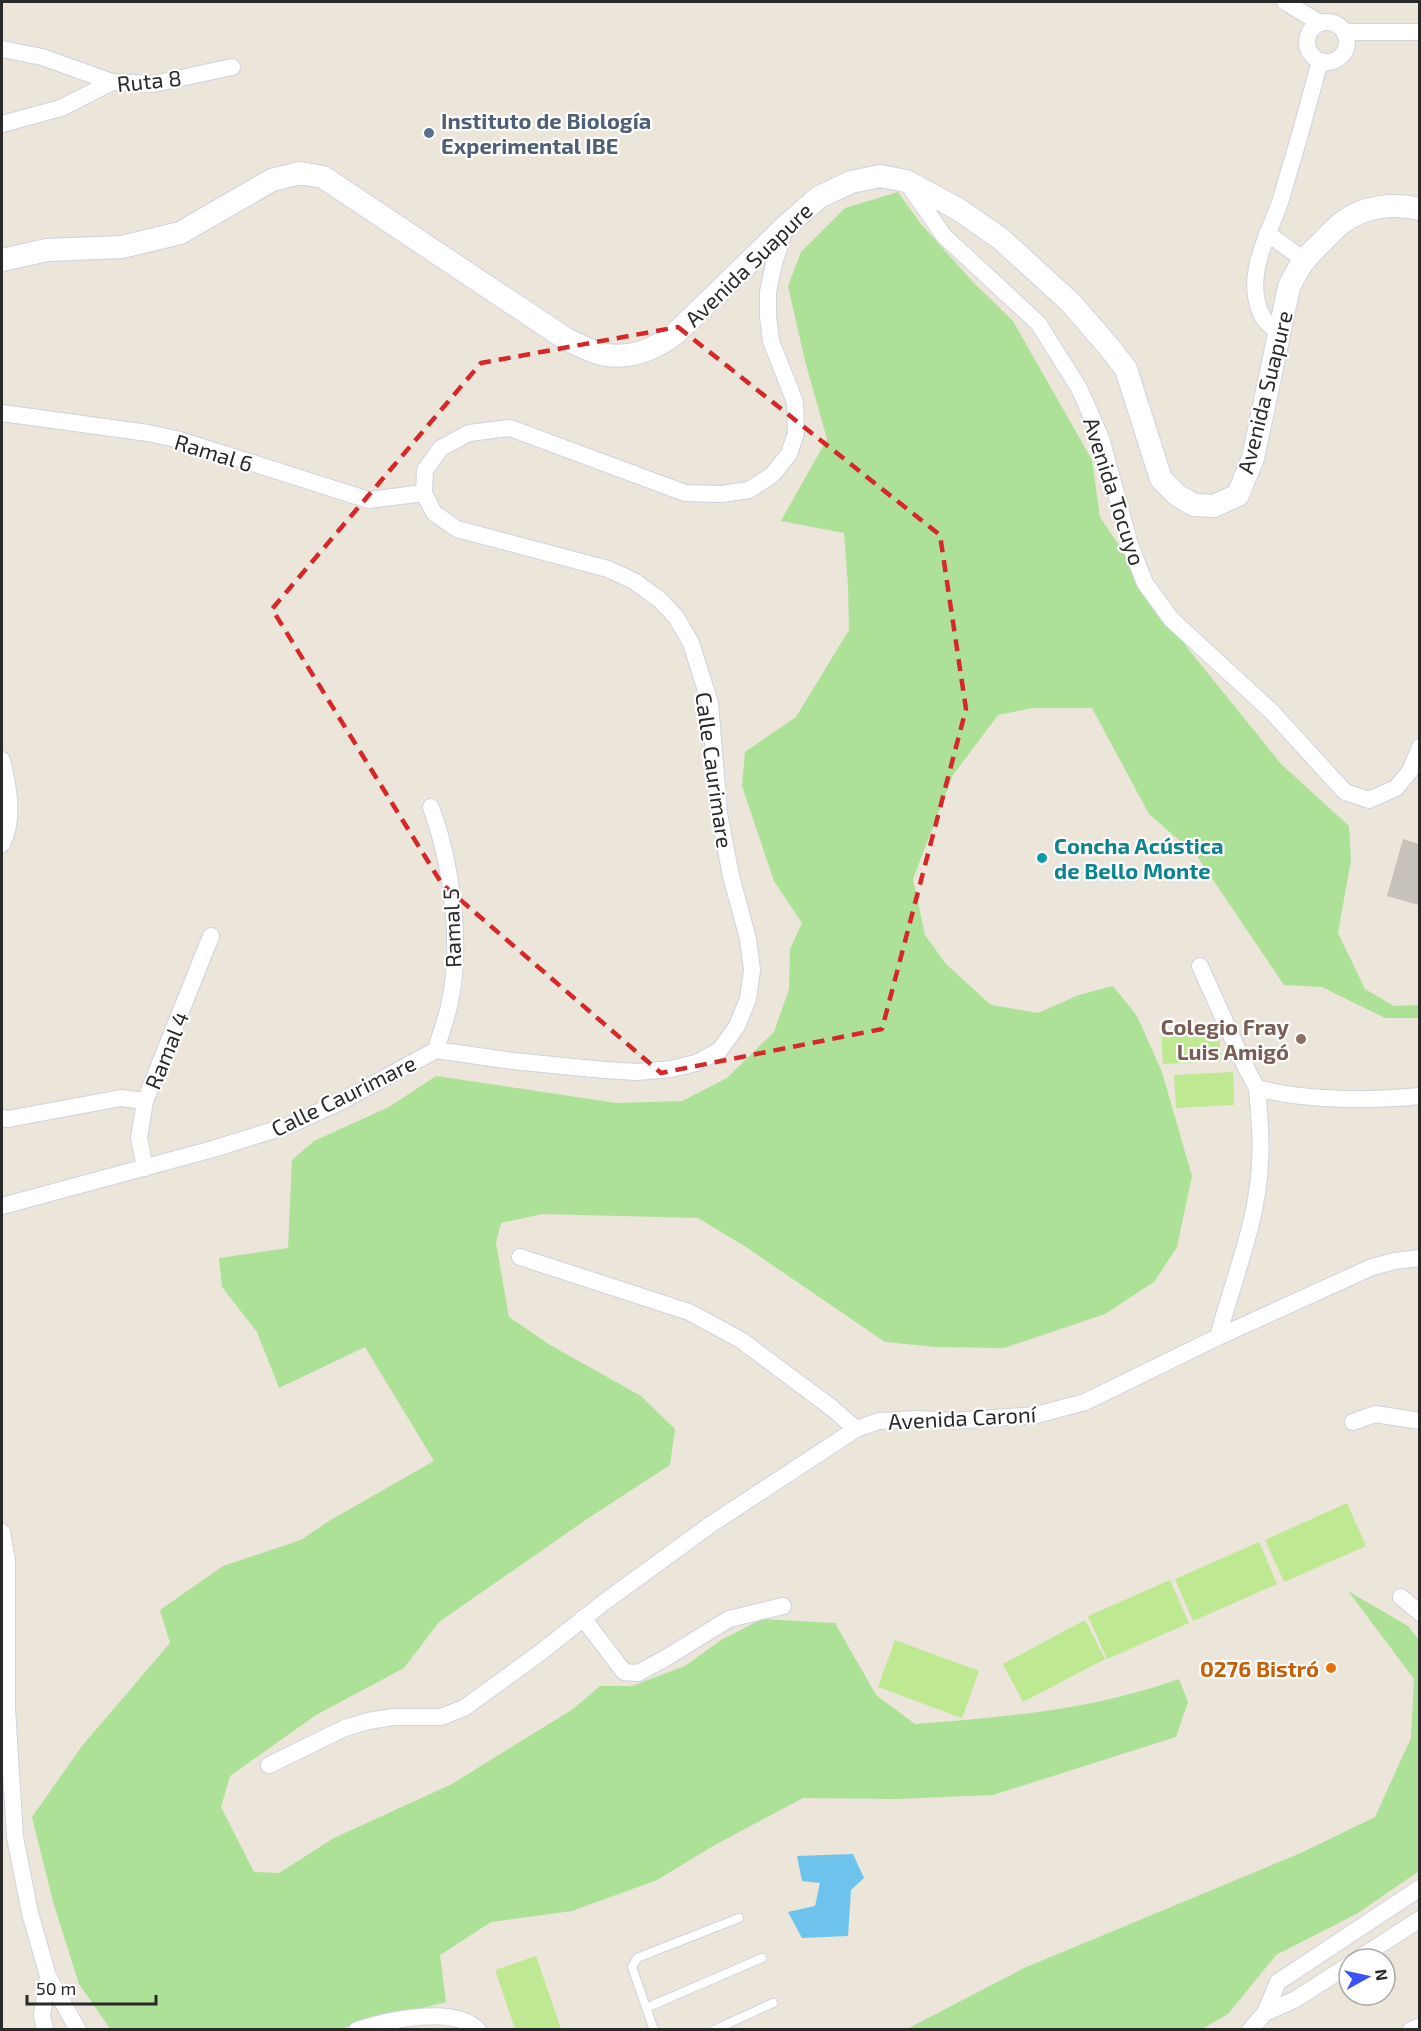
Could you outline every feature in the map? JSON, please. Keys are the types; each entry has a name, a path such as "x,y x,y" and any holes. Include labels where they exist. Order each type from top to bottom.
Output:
{"street":[{"path":"1285,2 1320,23 1333,23 1344,32 1419,32"},
{"path":"1320,23 1309,32 1307,46 1320,61 1333,61 1344,52 1346,46 1344,32"},
{"path":"2,49 42,57 112,82"},
{"path":"1280,333 1262,319 1256,296 1256,278 1267,233 1280,203 1304,126 1320,61"},
{"name":"Ruta 8","path":"2,124 61,108 112,82 153,84 232,67"},
{"name":"Avenida Suapure","path":"2,260 47,250 122,247 174,235 272,180 300,173 323,177 566,339 601,354 642,354 660,345 676,333 819,197 851,182 880,176 906,181 958,209 1001,238 1071,303 1126,369 1161,479 1177,495 1194,505 1214,506 1238,495 1253,458 1289,287 1296,270 1343,222 1362,211 1383,206 1406,206 1419,209"},
{"name":"Avenida Tocuyo","path":"906,181 944,236 1038,322 1079,388 1101,438 1130,545 1145,583 1171,619 1271,711 1345,792 1369,800 1395,788 1410,771 1419,747"},
{"path":"424,493 425,470 441,448 469,434 510,428 685,493 722,494 749,490 772,475 789,454 796,433 795,402 771,341 768,316 768,292 774,263 786,226"},
{"path":"1267,233 1304,260"},
{"name":"Ramal 6","path":"2,413 110,427 180,440 369,500 424,493"},
{"name":"Calle Caurimare","path":"2,1206 213,1149 290,1125 342,1101 436,1050 513,1061 638,1072 671,1069 696,1063 720,1050 737,1026 748,999 752,970 748,939 731,876 719,813 710,704 691,643 676,617 660,600 634,581 608,569 457,529 434,513 424,493"},
{"path":"2,760 9,793 7,833 2,844"},
{"name":"Ramal 5","path":"431,807 439,830 449,879 455,931 455,967 449,1006 436,1050"},
{"name":"Ramal 4","path":"145,1168 140,1138 146,1101 211,936"},
{"path":"1200,966 1257,1088 1260,1123 1260,1164 1254,1210 1218,1337"},
{"path":"1257,1088 1285,1095 1387,1099 1419,1096"},
{"path":"2,1118 8,1119 121,1098 146,1101"},
{"name":"Avenida Caroní","path":"520,1257 689,1312 741,1340 832,1408 856,1429 879,1421 918,1419 952,1421 1036,1415 1085,1402 1218,1337 1372,1267 1419,1258"},
{"path":"1353,1422 1375,1414 1419,1421"},
{"path":"269,1765 345,1728 368,1721 393,1717 441,1718 464,1708 710,1526 856,1429"},
{"path":"2,1532 7,1561 7,1708 15,1837 30,1913 48,1976 78,2030"},
{"path":"1401,1597 1419,1613"},
{"path":"583,1618 624,1672 638,1672 674,1654 729,1619 783,1606"},
{"path":"1250,2030 1265,2013 1278,1982 1419,1888"},
{"path":"1376,1947 1419,1919"},
{"path":"1265,2013 1296,2000 1337,1973"},
{"path":"45,2030 42,2015 48,1976"},
{"path":"357,2030 418,2016 451,2018 474,2025 478,2030"},
{"path":"1411,2030 1419,2026"}],"lane":[{"path":"654,2030 632,1967 633,1962 637,1958 739,1918"},
{"path":"646,2008 762,1958"},
{"path":"714,2030 773,2002"}],"highlighted area":[{"path":"678,327 940,535 966,709 882,1029 661,1073 442,884 272,609 481,363"}],"green space":[{"path":"898,192 921,224 973,282 1013,321 1092,460 1100,517 1189,650 1281,764 1349,826 1351,860 1338,933 1365,989 1394,1006 1419,1005 1419,1018 1385,1018 1322,987 1284,985 1197,856 1149,814 1092,708 1032,708 998,715 953,775 913,879 925,935 946,964 991,1005 1038,1013 1079,995 1113,986 1137,1016 1162,1072 1192,1176 1177,1247 1154,1282 1105,1314 1004,1348 936,1347 885,1342 746,1247 698,1218 542,1214 501,1223 496,1243 509,1317 550,1345 641,1396 675,1429 670,1465 587,1519 439,1622 404,1668 316,1715 230,1776 221,1807 254,1872 279,1873 334,1838 452,1784 573,1709 600,1686 632,1686 685,1666 721,1640 762,1619 835,1623 876,1695 915,1724 1015,1715 1081,1705 1147,1690 1179,1679 1188,1702 1176,1737 993,1795 896,1799 803,1798 713,1846 657,1880 572,1911 491,1922 440,1955 446,2002 339,2029 111,2030 79,1984 54,1905 32,1817 82,1746 170,1643 160,1610 223,1566 301,1540 329,1521 434,1461 365,1347 279,1388 257,1332 222,1287 219,1258 288,1248 292,1160 314,1141 389,1107 436,1076 616,1103 682,1101 727,1078 774,1032 789,989 790,949 802,923 774,881 742,786 745,752 796,717 849,630 844,533 781,521 827,439 805,361 788,286 801,252 845,208"},
{"path":"1219,1028 1221,1061 1163,1064 1161,1031"},
{"path":"1233,1072 1234,1105 1176,1108 1174,1075"},
{"path":"1347,1503 1366,1546 1284,1582 1265,1540"},
{"path":"1259,1542 1277,1584 1193,1621 1175,1579"},
{"path":"1170,1580 1189,1623 1107,1659 1088,1616"},
{"path":"1348,1591 1408,1626 1419,1640 1419,1871 1358,1913 1276,1955 1228,2014 1202,2029 907,2029 1024,1968 1303,1852 1375,1817 1411,1738 1414,1679"},
{"path":"1085,1620 1105,1659 1023,1702 1003,1664"},
{"path":"895,1640 979,1671 962,1718 878,1687"},
{"path":"536,1956 561,2029 515,2029 495,1970"}],"water":[{"path":"853,1854 864,1878 851,1890 848,1936 802,1938 788,1912 815,1906 820,1883 802,1881 797,1856"}],"building":[{"path":"1403,839 1419,844 1419,905 1387,896"}],"place":[{"name":"Instituto de Biología Experimental IBE","path":"429,133"},
{"name":"Concha Acústica de Bello Monte","path":"1042,858"},
{"name":"Colegio Fray Luis Amigó","path":"1301,1039"},
{"name":"0276 Bistró","path":"1331,1668"}]}
